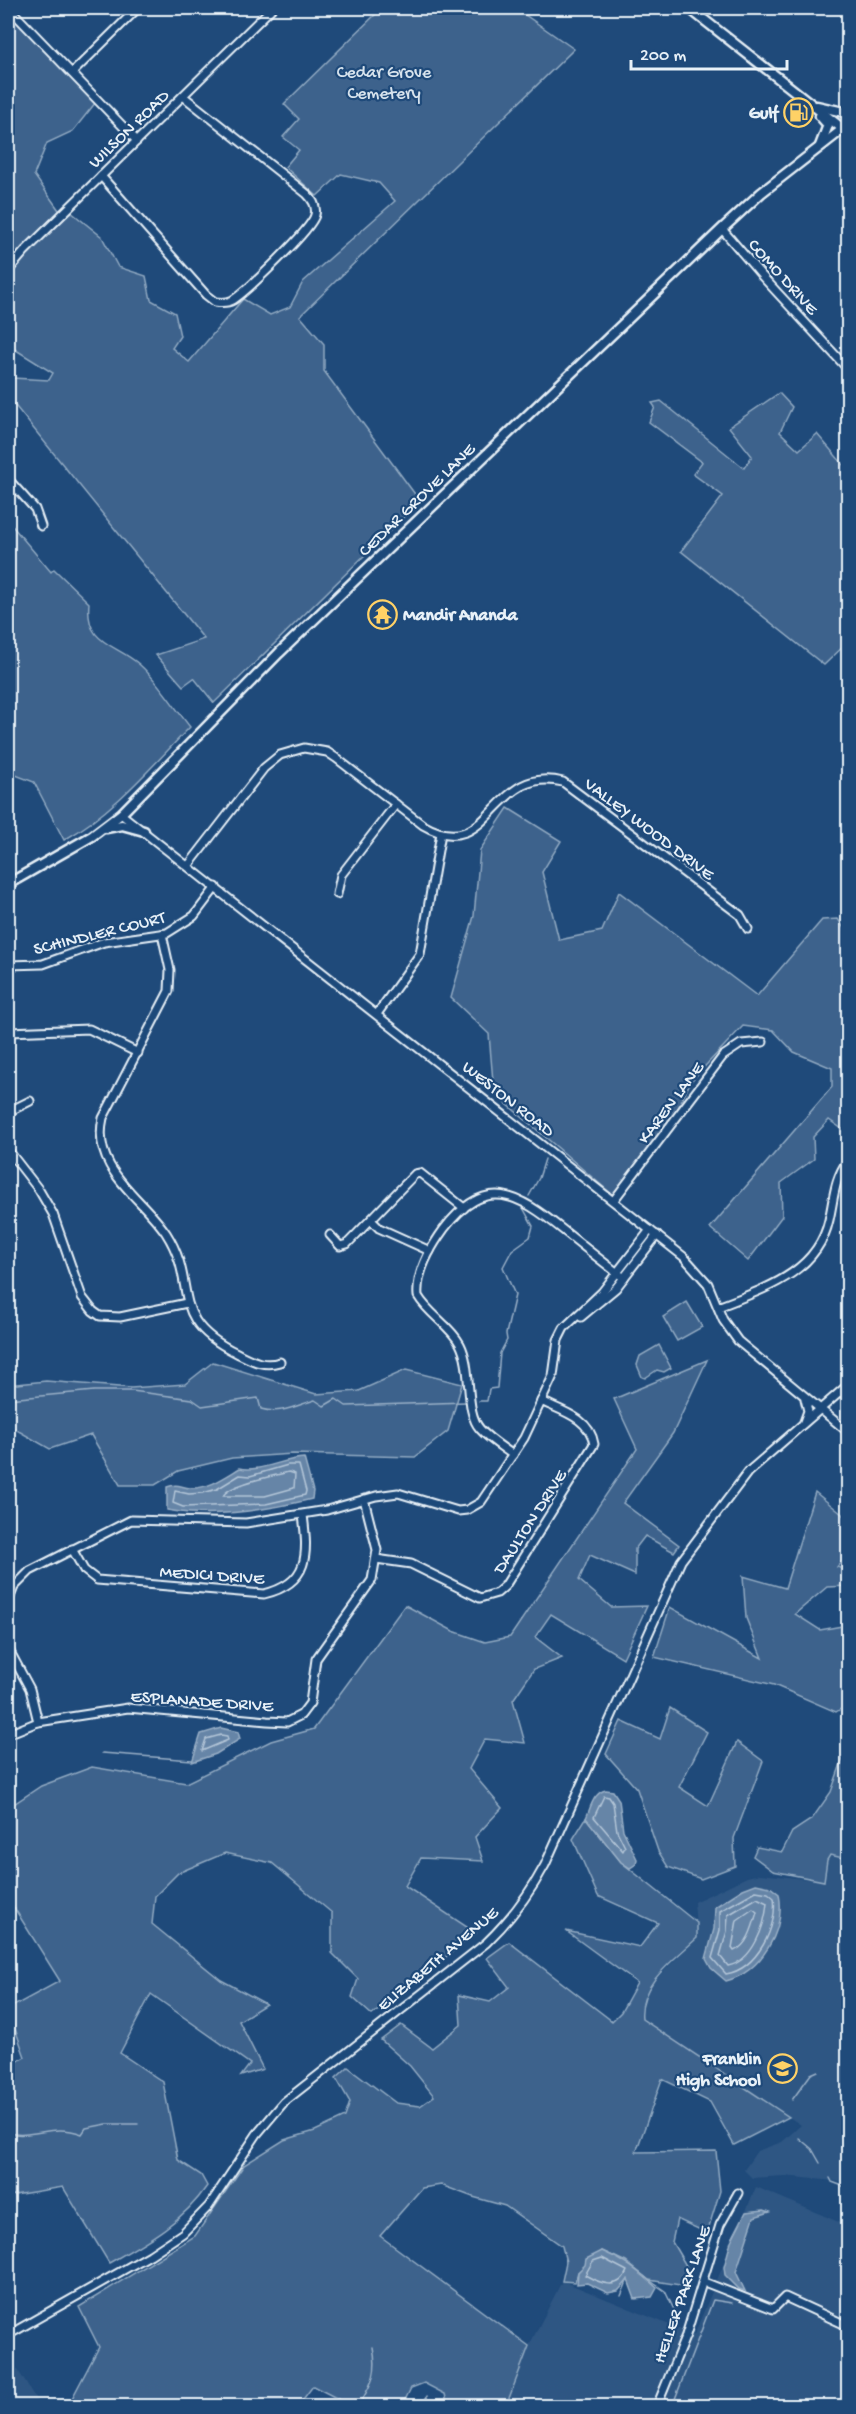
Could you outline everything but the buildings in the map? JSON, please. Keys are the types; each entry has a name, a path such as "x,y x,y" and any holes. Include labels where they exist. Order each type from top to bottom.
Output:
{"main road":[{"path":"688,8 800,95 846,127"},
{"path":"800,95 801,100 827,121 819,147"},
{"path":"812,104 849,113"},
{"name":"CEDAR GROVE LANE","path":"8,884 102,829 122,814 279,653 722,229 761,193 846,127"},
{"path":"102,829 122,825 144,831"}],"street":[{"path":"9,8 137,141"},
{"path":"72,72 138,8"},
{"name":"WILSON ROAD","path":"8,272 25,251 272,8"},
{"path":"101,176 183,271 215,302 234,299 272,264 309,227 315,217 315,204 308,194 183,96"},
{"name":"COMO DRIVE","path":"722,229 762,276 849,369"},
{"path":"8,479 35,509 41,526"},
{"path":"189,866 264,768 290,750 304,748 327,752 423,825 441,832 420,954 377,1014"},
{"name":"VALLEY WOOD DRIVE","path":"441,832 452,835 477,827 516,787 527,782 544,779 563,782 740,915 748,928"},
{"path":"337,894 341,875 396,804"},
{"name":"WESTON ROAD","path":"122,814 614,1200 696,1269 708,1284 728,1329 738,1341 849,1432"},
{"name":"SCHINDLER COURT","path":"8,965 43,964 104,942 162,934 186,923 216,887"},
{"path":"162,934 170,970 169,991 103,1118 99,1133 107,1164 121,1184 165,1233 178,1259 187,1303 199,1328 214,1341 266,1366 280,1362"},
{"path":"8,1032 89,1029 138,1053"},
{"name":"KAREN LANE","path":"614,1200 723,1056 741,1044 763,1042"},
{"path":"8,1112 30,1101"},
{"path":"8,1150 39,1190 53,1214 82,1297 93,1311 100,1316 120,1317 187,1303"},
{"path":"718,1306 788,1278 811,1258 826,1231 835,1186 849,1160"},
{"path":"330,1235 340,1246 347,1244 372,1221 415,1174 420,1173 464,1208"},
{"path":"513,1455 479,1428 473,1411 468,1366 462,1347 454,1332 418,1296 418,1280 430,1251 446,1227 464,1208 490,1196 508,1196 525,1201 624,1278"},
{"path":"372,1221 379,1228 430,1251"},
{"path":"8,1602 14,1587 30,1571 130,1520 225,1524 303,1515 398,1493 413,1495 445,1509 467,1510 481,1502 513,1455 542,1401 553,1377 558,1341 564,1328 594,1300 650,1230"},
{"path":"564,1328 602,1302 657,1236"},
{"name":"ELIZABETH AVENUE","path":"8,2335 160,2250 183,2233 209,2206 257,2134 284,2102 486,1943 511,1917 530,1892 544,1864 681,1561 748,1472 849,1385"},
{"path":"803,1424 808,1411 805,1396"},
{"name":"DAULTON DRIVE","path":"376,1559 411,1564 480,1598 497,1593 505,1586 594,1444 585,1423 542,1401"},
{"name":"ESPLANADE DRIVE","path":"8,1734 38,1722 128,1708 287,1722 301,1715 310,1703 316,1659 372,1580 376,1559 373,1529 364,1500"},
{"name":"MEDICI DRIVE","path":"72,1549 84,1570 97,1580 264,1594 279,1591 293,1581 302,1569 307,1543 303,1515"},
{"path":"8,1648 30,1689 38,1722"},
{"name":"HELLER PARK LANE","path":"658,2406 686,2335 720,2225 738,2193"},
{"path":"704,2282 773,2309 785,2297 849,2326"}],"shaded area":[{"name":"Franklin High School","path":"830,1855 848,1859 848,2185 835,2181 784,2176 752,2178 744,2170 757,2151 782,2142 801,2125 642,2019 640,2006 647,1988 697,1938 694,1902 747,1877 760,1874 824,1881"},
{"path":"756,2187 848,2226 848,2406 506,2406 529,2346 562,2281 694,2335"},
{"path":"8,2354 40,2406 8,2406"}],"green space":[{"name":"Cedar Grove Cemetery","path":"8,8 96,102 73,131 47,143 34,175 61,213 66,208 102,237 118,267 146,276 151,300 175,313 180,336 172,348 189,362 243,299 270,315 290,307 303,282 395,201 379,183 341,174 317,196 285,167 299,150 283,137 299,119 284,104 382,8 515,8 574,49 300,316 324,344 324,371 420,501 214,703 194,678 183,686 156,655 204,639 8,397 8,384 12,378 49,380 53,373 8,345"},
{"path":"779,393 792,407 780,432 799,450 817,434 848,470 848,642 824,665 681,551 723,496 693,474 702,462 649,422 655,407 652,403 661,401 744,468 752,456 729,427"},
{"path":"8,521 51,572 54,569 89,603 89,617 97,635 140,665 190,727 116,802 64,840 34,782 8,772"},
{"path":"508,808 561,841 542,872 559,940 602,931 619,892 757,996 822,920 838,919 848,934 848,1133 829,1120 813,1137 814,1159 781,1183 782,1216 748,1261 710,1228 832,1087 832,1068 794,1052 773,1030 743,1026 691,1081 674,1116 614,1196 494,1093 489,1034 451,998 474,916 480,850"},
{"path":"687,1302 702,1327 677,1341 663,1317"},
{"path":"659,1345 671,1368 664,1372 657,1370 645,1378 642,1377 637,1365 640,1356"},
{"path":"707,1360 673,1433 623,1503 679,1545 674,1552 645,1536 635,1549 635,1575 590,1555 579,1580 611,1607 647,1606 623,1658 551,1614 535,1637 562,1658 534,1669 513,1700 525,1743 485,1739 469,1769 502,1808 475,1837 483,1861 421,1858 405,1886 476,1933 372,2015 352,1997 358,1979 332,1953 332,1913 272,1863 225,1853 178,1873 155,1896 152,1924 221,1980 266,2004 239,2021 263,2069 241,2076 250,2064 151,1994 120,2053 163,2082 178,2160 201,2175 207,2186 175,2221 109,2263 63,2187 8,2196 8,2067 25,2057 8,2009 60,1981 8,1898 8,1808 41,1786 92,1767 186,1783 271,1741 314,1729 405,1605 453,1631 485,1642 510,1637 637,1449 614,1399"},
{"path":"213,1362 316,1394 359,1391 406,1370 462,1384 448,1431 415,1457 293,1454 232,1458 178,1471 155,1485 120,1485 91,1435 50,1449 8,1425 8,1385 46,1381 131,1388 185,1384"},
{"path":"815,1492 848,1519 848,1554 837,1567 848,1571 848,1586 827,1587 795,1614 820,1630 848,1625 848,1704 836,1712 774,1685 654,1657 670,1607 762,1658 746,1618 743,1576 785,1588"},
{"path":"670,1708 707,1732 679,1787 708,1806 737,1742 763,1761 734,1838 735,1866 701,1879 668,1867 658,1851 637,1789 606,1754 621,1721 660,1739"},
{"path":"848,1744 848,1859 830,1855 824,1881 773,1871 753,1856 757,1847 782,1852 792,1832 812,1819 831,1792"},
{"path":"586,1818 621,1862 697,1923 697,1938 668,1964 652,1984 642,2006 642,2019 789,2117 734,2145 710,2102 662,2079 636,2152 716,2151 720,2191 707,2233 677,2219 672,2242 688,2269 686,2286 649,2280 626,2262 602,2251 578,2272 575,2282 562,2281 566,2262 562,2246 505,2206 441,2185 422,2188 380,2236 529,2346 506,2406 448,2406 445,2394 424,2383 411,2388 402,2406 352,2406 313,2386 298,2406 68,2406 99,2347 79,2307 195,2236 244,2165 284,2140 315,2131 345,2117 350,2102 336,2078 348,2067 396,2103 420,2106 434,2096 410,2066 381,2040 401,2025 432,2048 461,2025 459,1995 490,2002 509,1987 487,1958 509,1942 612,2021 621,2012 637,1983 566,1931 640,1947 658,1923 598,1896 573,1839"}],"water":[{"path":"304,1458 313,1491 312,1499 240,1512 203,1514 167,1510 167,1487 176,1485 190,1488 204,1487 240,1468 254,1469"},
{"path":"221,1728 238,1732 240,1739 216,1754 192,1762 201,1734"},
{"path":"606,1790 613,1791 619,1800 623,1830 637,1859 636,1864 630,1868 621,1862 586,1818 595,1797"},
{"path":"756,1884 770,1887 779,1894 779,1922 775,1935 760,1959 750,1969 726,1981 711,1968 706,1959 714,1929 715,1907 743,1889"},
{"path":"764,2210 770,2212 754,2217 736,2272 745,2291 739,2289 725,2275 724,2267 731,2241 746,2212"},
{"path":"602,2251 625,2262 651,2282 657,2288 652,2297 635,2299 628,2280 618,2291 608,2293 587,2283 577,2284 578,2272 585,2265 586,2259"}],"waterway":[{"path":"529,1196 539,1178 545,1159"},
{"path":"479,1401 487,1401 489,1389 497,1388 500,1353 507,1340 506,1334 515,1295 503,1267 512,1250 530,1237 533,1226 522,1206"},
{"path":"8,1399 94,1391 132,1391 192,1399 202,1406 258,1398 261,1409 268,1411 289,1409 315,1400 324,1406 336,1399 346,1406 466,1402"},
{"path":"102,1753 192,1760"},
{"path":"792,2100 811,2074 818,2071"},
{"path":"8,2133 26,2134 61,2130 82,2134 86,2128 107,2124 138,2124"},
{"path":"799,2138 812,2149 820,2163"},
{"path":"830,2178 832,2182 848,2188"},
{"path":"621,2296 628,2279"},
{"path":"649,2280 665,2291 677,2316"},
{"path":"675,2399 713,2300 732,2303"},
{"path":"361,2402 373,2376 375,2363 373,2347"},
{"path":"422,2406 427,2396"},
{"path":"427,2397 428,2406"}],"place":[{"name":"Gulf","path":"799,112"},
{"name":"Mandir Ananda","path":"382,614"},
{"name":"Franklin High School","path":"782,2068"}]}
